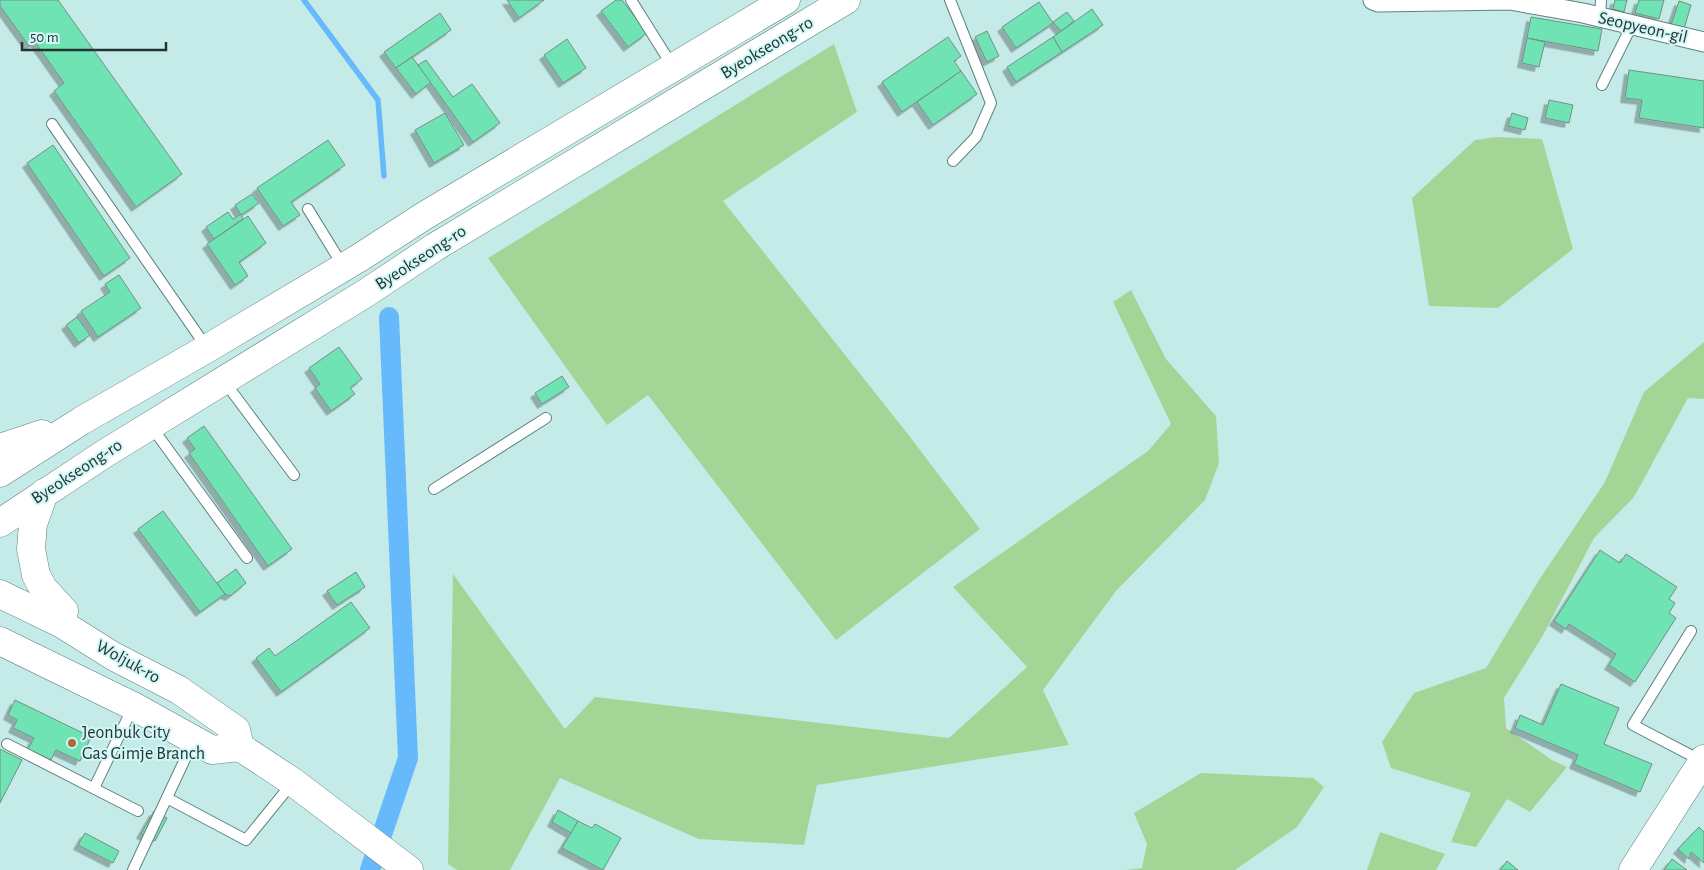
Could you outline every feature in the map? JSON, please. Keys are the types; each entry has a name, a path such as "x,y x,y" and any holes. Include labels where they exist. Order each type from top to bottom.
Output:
{"main road":[{"name":"Byeokseong-ro","path":"0,473 81,421 208,348 424,216 786,0"},
{"name":"Byeokseong-ro","path":"0,522 151,425 366,293 435,247 846,0"},
{"path":"0,448 81,421"},
{"path":"44,493 33,524 31,549 36,575 43,588 64,611 62,624"},
{"name":"Woljuk-ro","path":"0,594 62,624 113,656 179,690 236,730 240,747 212,750 133,706 0,641"},
{"path":"240,747 293,782 408,870"},
{"path":"1633,870 1703,760"}],"street":[{"name":"Seopyeon-gil","path":"1373,0 1378,2 1510,0 1600,9 1632,25 1704,42"}],"lane":[{"path":"631,0 673,68"},
{"path":"950,0 991,103 976,137 953,161"},
{"path":"1602,85 1632,25"},
{"path":"52,124 208,348"},
{"path":"308,209 343,267"},
{"path":"223,381 294,475"},
{"path":"434,488 546,418"},
{"path":"151,425 247,558"},
{"path":"1691,631 1633,724 1703,760"},
{"path":"94,788 133,706"},
{"path":"133,870 194,741"},
{"path":"7,744 138,811"},
{"path":"167,798 246,840 293,782"}],"green space":[{"path":"834,44 857,112 723,201 907,433 980,529 836,640 648,395 607,425 488,258"},
{"path":"1497,137 1542,139 1573,249 1498,308 1429,306 1412,198 1475,140"},
{"path":"1131,290 1166,359 1216,416 1219,463 1205,500 1116,591 1043,690 1069,745 817,785 804,845 699,839 560,778 510,870 457,870 448,864 453,574 565,729 595,697 949,738 1027,667 953,587 1148,451 1171,424 1113,302"},
{"path":"1704,342 1704,399 1688,398 1634,497 1594,538 1542,637 1504,698 1506,728 1552,760 1567,767 1530,812 1507,799 1476,847 1451,842 1471,793 1391,768 1382,742 1414,693 1486,668 1539,580 1605,482 1644,392"},
{"path":"1201,773 1313,778 1324,787 1297,827 1235,870 1126,870 1142,868 1147,844 1134,813"},
{"path":"1380,832 1445,854 1436,870 1367,870"}],"building":[{"path":"0,0 58,0 182,174 136,207 54,91 64,83 35,42 29,46 0,6"},
{"path":"507,0 544,0 519,18"},
{"path":"616,0 622,0 647,33 628,47 601,11"},
{"path":"1615,0 1627,0 1624,12 1613,9"},
{"path":"1639,0 1664,0 1659,19 1635,13"},
{"path":"1679,1 1691,5 1684,29 1671,25"},
{"path":"1039,2 1053,23 1016,48 1002,27"},
{"path":"1092,9 1103,25 1062,52 1053,37"},
{"path":"1067,12 1074,21 1061,31 1053,22"},
{"path":"440,13 451,30 396,68 384,52"},
{"path":"1531,17 1602,29 1598,51 1527,38"},
{"path":"987,31 999,56 987,62 975,37"},
{"path":"948,37 961,56 954,61 961,71 902,112 882,82"},
{"path":"1053,37 1062,52 1016,82 1007,67"},
{"path":"1527,38 1545,42 1539,67 1522,63"},
{"path":"567,39 586,68 563,83 544,55"},
{"path":"412,57 431,82 416,94 396,68"},
{"path":"426,60 453,97 472,84 500,123 473,142 418,65"},
{"path":"1629,70 1704,81 1704,128 1639,118 1642,100 1625,98"},
{"path":"961,71 977,94 933,125 917,102"},
{"path":"1549,100 1573,105 1569,123 1545,118"},
{"path":"445,113 464,145 434,163 415,130"},
{"path":"1512,113 1528,118 1525,130 1508,126"},
{"path":"328,140 345,165 291,202 300,215 283,226 257,188"},
{"path":"53,145 130,258 104,276 27,163"},
{"path":"252,194 259,203 241,215 235,205"},
{"path":"228,212 233,219 241,214 243,219 214,239 206,227"},
{"path":"248,216 266,243 239,262 248,276 235,285 207,244"},
{"path":"119,275 141,308 98,337 81,311 110,292 105,284"},
{"path":"77,317 90,335 79,343 66,325"},
{"path":"339,347 362,379 350,388 355,394 331,411 315,388 320,384 309,368"},
{"path":"562,376 569,387 542,404 535,393"},
{"path":"204,426 292,549 268,566 189,453 195,449 187,438"},
{"path":"163,511 225,594 200,612 138,529"},
{"path":"1600,550 1620,563 1626,554 1677,587 1669,599 1675,603 1669,613 1676,618 1635,682 1609,665 1616,654 1569,624 1566,629 1554,621"},
{"path":"236,569 246,583 230,596 225,594 217,583"},
{"path":"356,572 365,587 337,605 327,591"},
{"path":"351,602 370,628 281,692 256,658 269,648 275,656"},
{"path":"1561,684 1619,708 1604,744 1652,764 1640,792 1574,764 1578,755 1515,728 1520,715 1543,725"},
{"path":"15,700 91,737 80,761 56,750 51,760 28,749 34,738 13,728 17,720 8,715"},
{"path":"0,749 22,760 0,803"},
{"path":"558,810 578,821 571,833 552,822"},
{"path":"154,811 167,818 155,841 141,834"},
{"path":"578,821 592,828 595,824 621,838 603,870 562,848"},
{"path":"1699,827 1704,832 1704,863 1691,852 1689,859 1678,849"},
{"path":"85,833 119,851 113,863 78,845"},
{"path":"1672,859 1687,870 1664,870"},
{"path":"1507,861 1518,870 1500,870"}],"waterway":[{"path":"304,0 378,100 384,176"},
{"path":"370,870 408,758 389,317"}],"place":[{"name":"Jeonbuk City Gas Gimje Branch","path":"72,743"}]}
